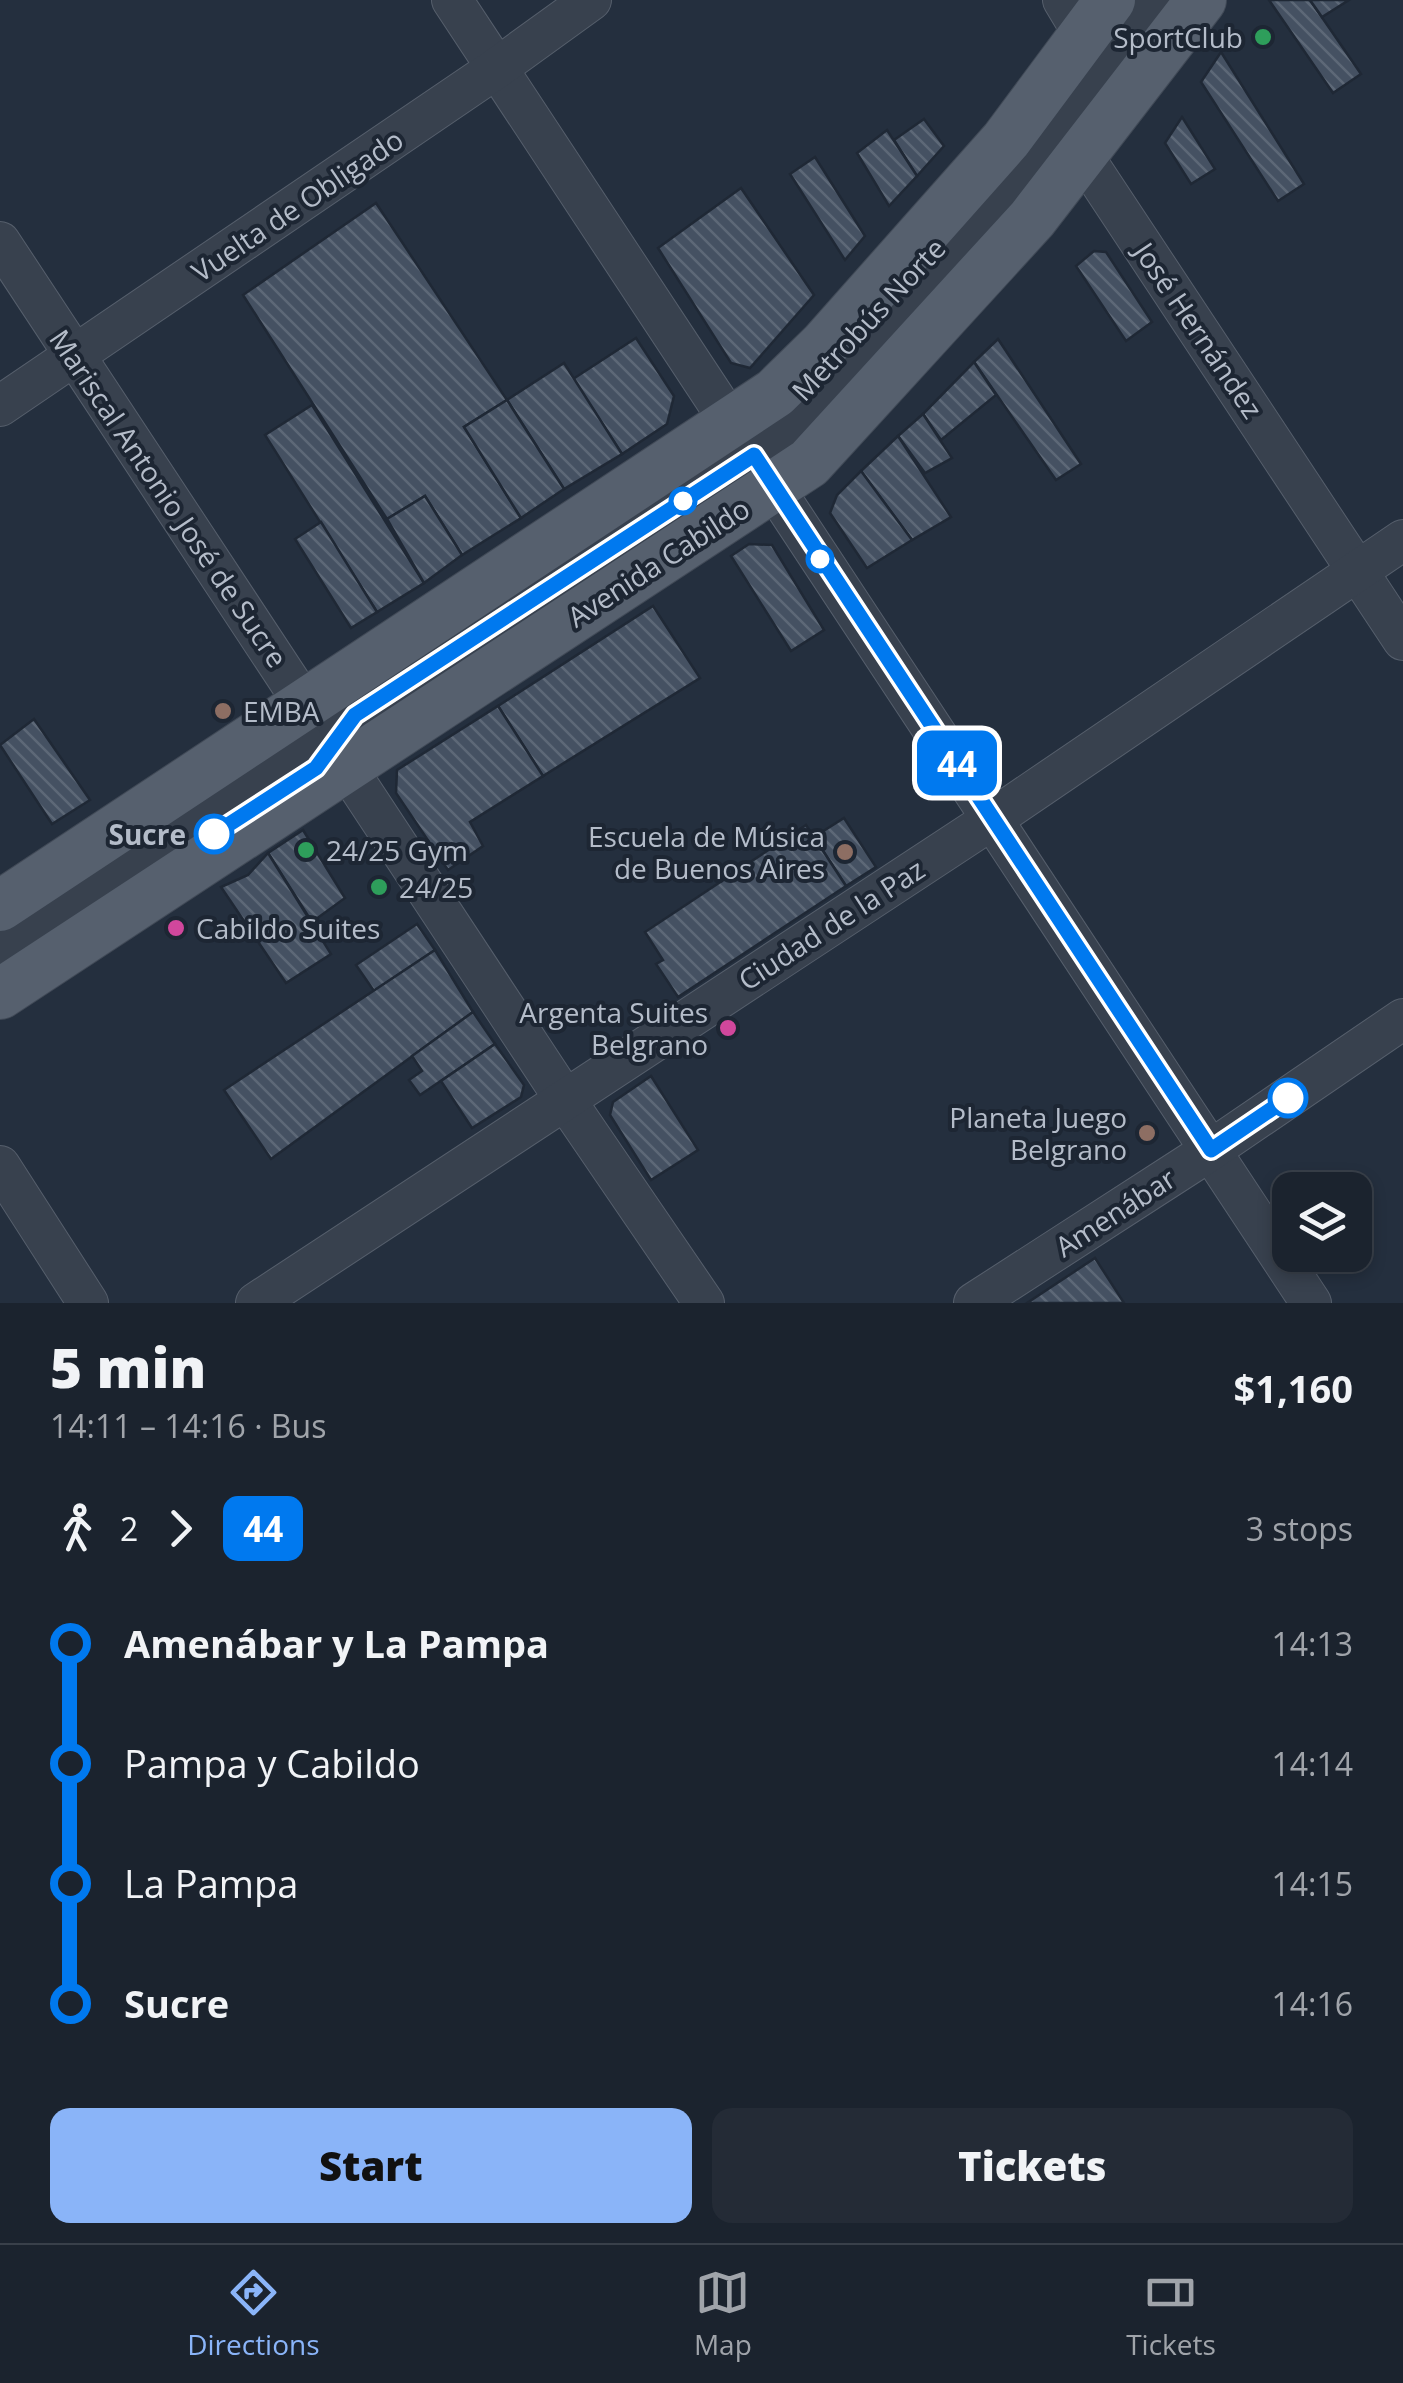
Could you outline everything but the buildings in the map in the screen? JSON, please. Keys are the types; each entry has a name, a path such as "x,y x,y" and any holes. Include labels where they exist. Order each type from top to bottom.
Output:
{"main road":[{"name":"Avenida Cabildo","path":"0,906 326,735 750,450 808,463 1032,219 1202,0"},
{"name":"Avenida Cabildo","path":"0,994 326,735 750,450 775,394 825,344 1006,140 1085,41"}],"street":[{"path":"452,0 1311,1303"},
{"name":"Vuelta de Obligado","path":"0,406 497,68 590,0"},
{"name":"Metrobús Norte","path":"750,450 789,434 838,394 1028,182 1085,41 1131,0"},
{"name":"Metrobús Norte","path":"1085,41 1154,0"},
{"path":"1083,156 1085,41"},
{"name":"José Hernández","path":"1083,156 1403,640"},
{"name":"Mariscal Antonio José de Sucre","path":"0,242 564,1098 704,1303"},
{"name":"Ciudad de la Paz","path":"256,1303 994,818 1403,540"},
{"path":"0,947 301,747 326,735"},
{"path":"0,974 316,768 326,735"},
{"name":"Amenábar","path":"974,1303 1211,1150 1403,1019"},
{"path":"0,1166 88,1303"}],"bus line":[{"name":"44","path":"214,834 316,768 355,715 754,455 1211,1150 1288,1098"}],"place":[{"name":"SportClub","path":"1263,37"},
{"name":"EMBA","path":"223,711"},
{"name":"Sucre","path":"214,834"},
{"name":"24/25 Gym","path":"306,850"},
{"name":"Escuela de Música de Buenos Aires","path":"845,852"},
{"name":"24/25","path":"379,887"},
{"name":"Cabildo Suites","path":"176,928"},
{"name":"Argenta Suites Belgrano","path":"728,1028"},
{"name":"Planeta Juego Belgrano","path":"1147,1133"}]}
